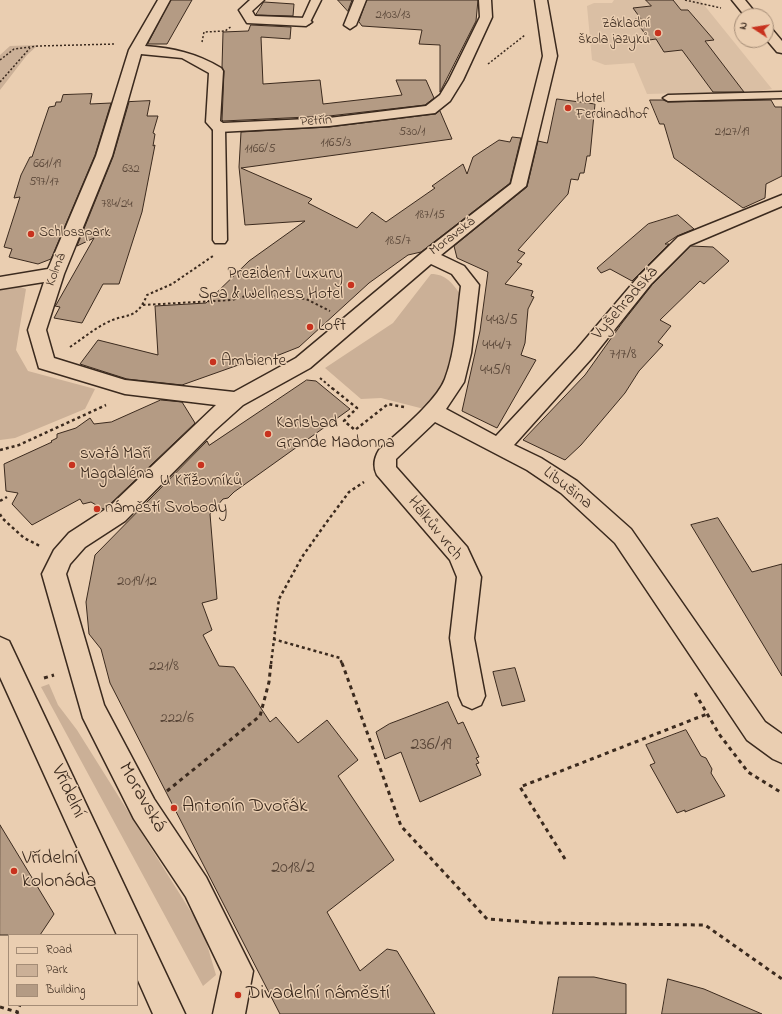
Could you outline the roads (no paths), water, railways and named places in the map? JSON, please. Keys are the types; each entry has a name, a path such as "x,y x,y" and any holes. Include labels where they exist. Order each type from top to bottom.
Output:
{"street":[{"name":"Kolmá","path":"164,0 137,46 104,156 55,274 37,330 46,363 126,387 236,400"},
{"path":"258,0 245,10 251,20 306,22"},
{"path":"350,25 360,0"},
{"name":"Petřín","path":"219,128 329,122 430,110 445,98 456,80 486,17 485,0"},
{"name":"Moravská","path":"229,1014 238,971 196,887 144,809 92,709 58,565 77,540 117,514 207,425 236,400 303,363 429,256 518,186 550,56 542,0"},
{"path":"738,0 745,8"},
{"path":"774,40 782,49"},
{"path":"137,46 178,52 200,60 216,71 213,122 219,128"},
{"name":"Vyšehradská","path":"499,448 584,354 645,280 684,241 782,200"},
{"path":"429,256 458,270 470,284 461,353 454,382 433,412"},
{"path":"0,283 55,274"},
{"name":"Libušina","path":"433,412 499,448 534,464 569,487 623,536 756,731 782,750"},
{"name":"Hálkův vrch","path":"433,412 386,456 385,469 459,554 469,577 462,638 472,696"},
{"name":"Vřídelní","path":"0,649 133,934"},
{"path":"138,945 169,1014"}],"lane":[{"path":"306,22 316,0"},
{"path":"668,98 782,95"},
{"path":"219,128 220,240"}],"place":[{"name":"Základní škola jazyků","path":"658,33"},
{"name":"Hotel Ferdinadhof","path":"568,108"},
{"name":"Schlosspark","path":"31,234"},
{"name":"Prezident Luxury Spa & Wellness Hotel","path":"351,285"},
{"name":"Loft","path":"310,327"},
{"name":"Ambiente","path":"213,362"},
{"name":"Karlsbad Grande Madonna","path":"268,434"},
{"name":"svatá Maří Magdaléna","path":"72,465"},
{"name":"U Křížovníků","path":"201,465"},
{"name":"náměstí Svobody","path":"97,509"},
{"name":"Antonín Dvořák","path":"174,808"},
{"name":"Vřídelní kolonáda","path":"14,871"},
{"name":"Divadelní náměstí","path":"238,995"}]}
